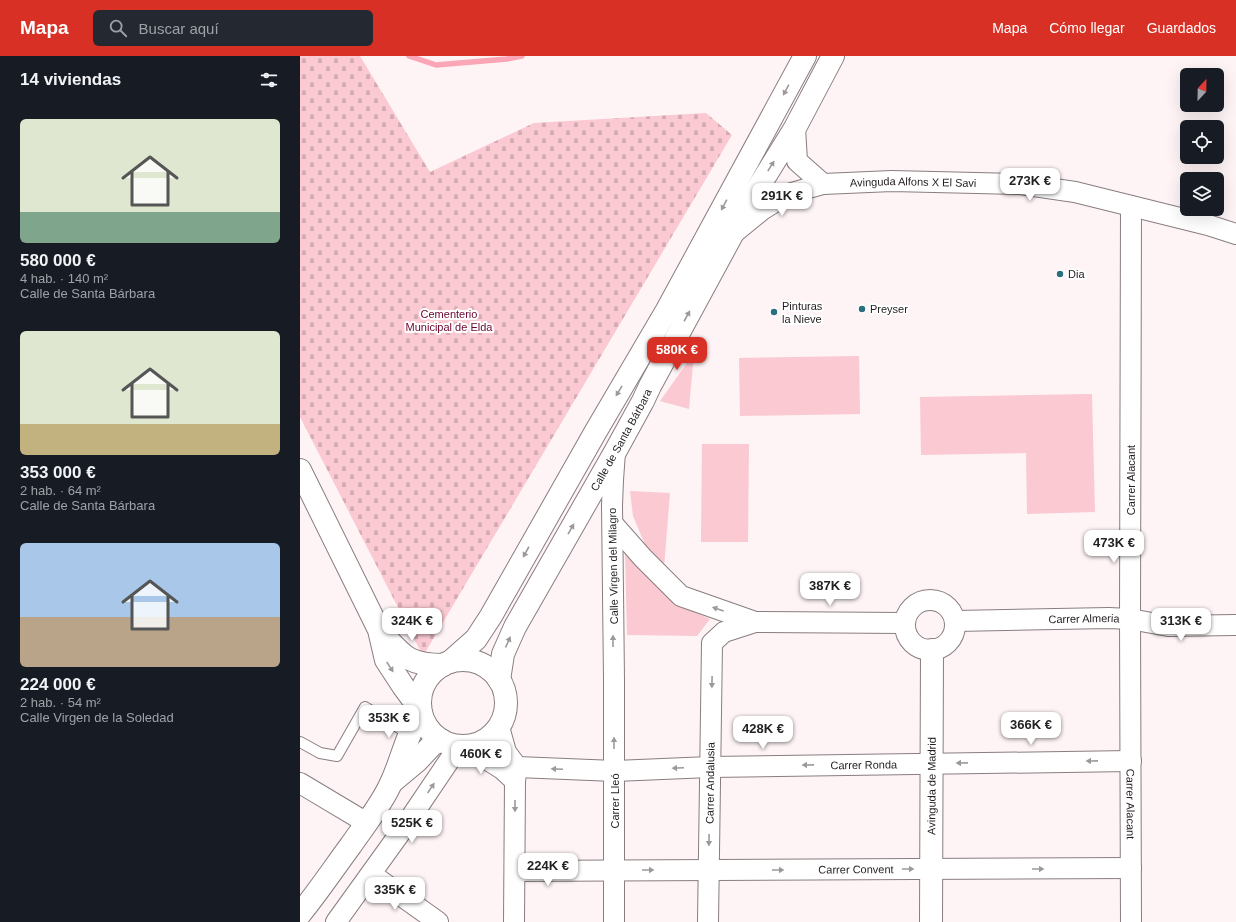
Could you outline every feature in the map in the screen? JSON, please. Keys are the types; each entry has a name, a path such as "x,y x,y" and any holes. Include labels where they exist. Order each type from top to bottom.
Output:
{"street":[{"path":"516,774 502,769 486,759 432,732 425,723 421,711 420,699 424,685 432,674 476,639 491,616 596,431 667,310 805,56"},
{"name":"Calle de Santa Bárbara","path":"499,680 503,654 508,641 615,452 753,196 795,128 833,56"},
{"path":"795,128 797,161 823,184"},
{"name":"Avinguda Alfons X El Savi","path":"732,235 762,210 788,194 823,184 892,181 1020,184 1075,192 1208,225 1236,234"},
{"name":"Carrer Alacant","path":"1131,206 1130,619 1132,922"},
{"name":"Calle Virgen del Milagro","path":"614,680 613,480 615,452"},
{"path":"300,470 379,630 386,660 421,711"},
{"path":"613,524 643,558 681,596 755,622 904,623"},
{"path":"934,599 944,604 952,611 955,621 955,631 950,640 942,647 932,650 916,646 909,640 905,632 904,623 907,613 914,605 924,600 934,599"},
{"name":"Carrer Almeria","path":"955,621 1130,619 1168,626 1236,625"},
{"name":"Carrer Andalusia","path":"708,922 712,643 724,632 755,622"},
{"path":"379,630 402,656 425,665 461,660 472,661 483,665 492,671 499,680 504,691 506,704 504,716 499,727 486,739 457,744 432,745 417,761 391,784"},
{"name":"Avinguda de Madrid","path":"931,922 932,650"},
{"name":"Carrer Lleó","path":"614,680 605,771 615,870 614,922"},
{"path":"300,914 367,823 391,784 413,724 421,711"},
{"path":"499,727 506,752 516,774 514,922"},
{"path":"336,922 371,874 457,744"},
{"name":"Carrer Ronda","path":"516,774 710,766 1132,761"},
{"path":"300,782 367,823"},
{"name":"Carrer Convent","path":"515,871 1131,868"},
{"path":"371,874 438,922"}],"lane":[{"path":"300,742 320,753 337,756 365,707 409,734"}],"green space":[{"name":"Cementerio Municipal de Elda","path":"300,56 360,56 430,172 534,123 706,113 732,135 423,656 300,417"},
{"path":"694,353 689,409 660,401"},
{"path":"859,356 860,414 740,416 739,358"},
{"path":"1092,394 1095,512 1027,514 1026,453 921,455 920,397"},
{"path":"702,444 749,444 748,542 701,542"},
{"path":"630,491 670,493 664,568 646,547 633,516"},
{"path":"625,552 674,603 710,619 697,636 627,635"}],"waterway":[{"path":"409,56 436,65 507,59 522,56"}],"place":[{"name":"Dia","path":"1060,274"},
{"name":"Preyser","path":"862,309"},
{"name":"Pinturas la Nieve","path":"774,312"}]}
